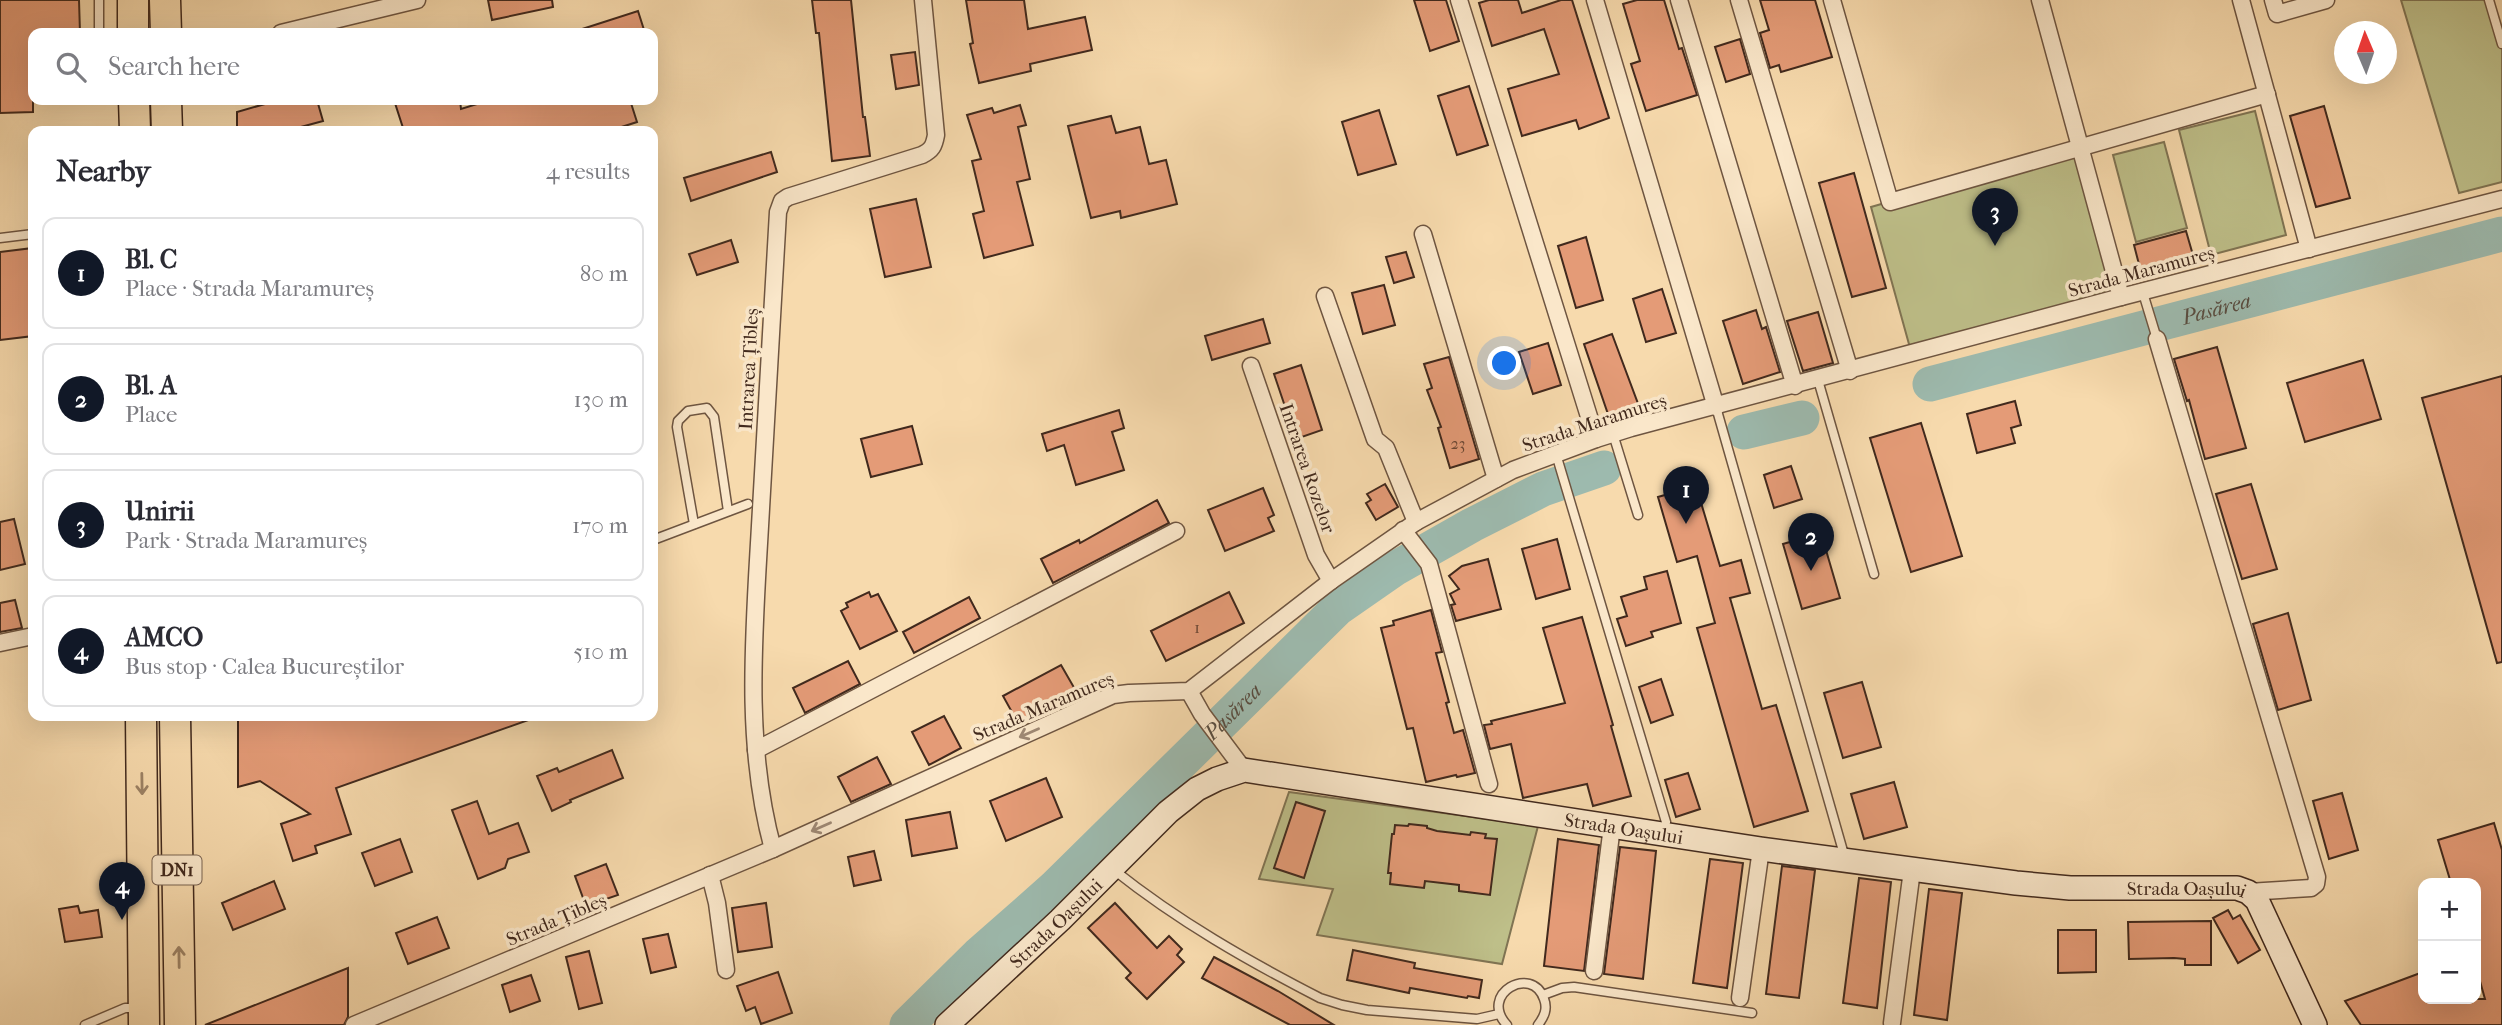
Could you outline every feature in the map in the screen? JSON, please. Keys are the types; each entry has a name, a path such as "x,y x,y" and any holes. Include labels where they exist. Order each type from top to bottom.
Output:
{"highway":[{"path":"133,0 133,28"},
{"path":"166,0 166,28"},
{"path":"134,105 135,126"},
{"path":"166,105 167,126"},
{"name":"DN1","path":"141,721 144,1017"},
{"name":"DN1","path":"175,721 180,1025"}],"street":[{"path":"301,28 416,0"},
{"name":"Intrarea Țibleș","path":"773,849 762,806 756,750 754,640 778,212 782,201 788,197 922,155 934,146 936,135 923,0"},
{"path":"1459,0 1597,439"},
{"path":"1595,0 1716,407"},
{"path":"1679,0 1794,386"},
{"path":"1739,0 1850,371"},
{"path":"1832,0 1890,202 2267,94"},
{"path":"2040,0 2121,298"},
{"path":"2241,0 2309,249"},
{"path":"2273,0 2277,14 2326,0"},
{"name":"Strada Maramureș","path":"773,849 1113,695 1129,692 1189,691 1331,581 1410,526 1496,479 1558,461 1597,439 2502,199"},
{"path":"1423,234 1496,479"},
{"path":"1325,296 1375,439 1386,448 1410,526 1429,564 1489,784"},
{"path":"2157,339 2317,877 2316,884 2311,888 2248,892"},
{"name":"Intrarea Rozelor","path":"1251,366 1316,555 1331,581"},
{"path":"756,750 1176,531"},
{"path":"0,643 28,637"},
{"path":"1189,691 1202,714 1244,770"},
{"name":"Strada Oașului","path":"947,1025 1168,812 1197,789 1244,770 1846,862 2050,887 2237,888 2248,892 2257,900 2315,1025"},
{"path":"1594,971 1612,826"},
{"name":"Strada Țibleș","path":"354,1025 773,849"},
{"path":"1740,998 1761,849"},
{"path":"1892,1023 1912,870"},
{"path":"710,875 717,902 726,971"}],"lane":[{"path":"99,0 99,28"},
{"path":"2489,0 2502,44"},
{"path":"0,238 28,235"},
{"path":"2144,293 2157,339"},
{"path":"1818,380 1874,574"},
{"path":"1716,407 1846,862"},
{"path":"694,524 677,428 678,421 688,411 707,408 712,411 728,511"},
{"path":"1613,434 1638,515"},
{"path":"1558,461 1666,822"},
{"path":"658,538 748,504"},
{"path":"1112,868 1195,929 1320,998 1342,1005 1380,1011 1477,1019 1499,1014"},
{"path":"1507,1025 1499,1014 1500,999 1503,992 1516,984 1531,985 1543,995 1546,1010 1538,1025"},
{"path":"1543,995 1574,987 1752,1013"},
{"path":"85,1025 125,1009 144,1017"}],"green space":[{"path":"2401,0 2489,0 2502,44 2502,182 2459,193"},
{"path":"2255,111 2286,235 2211,255 2179,130"},
{"path":"2164,142 2187,228 2136,242 2113,155"},
{"path":"2080,147 2121,297 1912,355 1871,207"},
{"path":"1289,792 1538,826 1502,964 1317,935 1333,889 1259,879"}],"building":[{"path":"0,0 79,0 80,28 28,28 28,105 33,105 33,112 0,113"},
{"path":"488,0 552,0 553,7 492,20"},
{"path":"812,0 851,0 863,117 870,156 832,161 819,33 816,33"},
{"path":"966,0 1024,0 1028,29 1085,17 1092,50 1030,64 1031,71 979,83 970,44 973,43"},
{"path":"1414,0 1446,0 1459,41 1430,51"},
{"path":"1489,0 1518,0 1522,13 1561,0 1572,0 1609,118 1579,129 1576,120 1522,136 1508,89 1559,74 1544,29 1492,46 1479,3"},
{"path":"1637,0 1664,0 1697,95 1646,111 1631,64 1640,61 1623,4"},
{"path":"1760,0 1815,0 1832,57 1781,72 1779,65 1770,68 1760,33 1769,30"},
{"path":"638,11 643,28 585,28"},
{"path":"1740,39 1750,74 1726,82 1715,47"},
{"path":"915,52 919,85 896,89 891,55"},
{"path":"1469,86 1488,145 1457,155 1438,96"},
{"path":"262,105 318,105 323,121 304,126 237,126 237,112"},
{"path":"396,105 461,105 461,109 474,105 632,105 637,122 625,126 402,126"},
{"path":"1020,105 1026,125 1018,127 1030,179 1017,182 1033,245 984,258 973,214 984,211 972,161 981,159 967,115 992,108 994,113"},
{"path":"2324,106 2350,198 2316,207 2290,116"},
{"path":"1379,110 1396,164 1358,175 1342,122"},
{"path":"1111,116 1116,133 1140,127 1149,164 1166,160 1177,204 1121,218 1120,211 1091,218 1068,126"},
{"path":"771,152 777,172 691,201 684,178"},
{"path":"1854,173 1886,288 1852,297 1819,183"},
{"path":"916,199 931,267 885,277 870,209"},
{"path":"2186,231 2195,262 2142,276 2134,245"},
{"path":"1586,237 1603,300 1576,308 1558,246"},
{"path":"731,240 738,262 697,275 689,254"},
{"path":"28,249 28,337 0,340 0,252"},
{"path":"1406,252 1414,277 1394,283 1386,257"},
{"path":"1384,285 1395,325 1363,334 1352,293"},
{"path":"1662,289 1676,333 1646,342 1633,299"},
{"path":"1756,310 1762,329 1766,327 1780,372 1743,384 1723,321"},
{"path":"1818,312 1833,363 1803,371 1787,321"},
{"path":"1263,319 1270,343 1212,360 1205,336"},
{"path":"1612,334 1640,409 1610,420 1584,344"},
{"path":"1548,343 1561,385 1533,394 1519,352"},
{"path":"2217,347 2246,448 2205,459 2189,400 2187,401 2174,359"},
{"path":"1449,357 1479,459 1450,468 1438,428 1441,427 1427,390 1432,388 1424,364"},
{"path":"2363,360 2381,419 2305,442 2287,383"},
{"path":"1301,365 1322,430 1296,439 1274,374"},
{"path":"2502,376 2502,662 2497,663 2422,398"},
{"path":"2015,401 2021,425 2011,428 2015,443 1977,453 1967,414"},
{"path":"1119,410 1124,428 1112,432 1124,470 1076,485 1064,445 1047,451 1042,434"},
{"path":"1921,423 1962,556 1911,572 1870,438"},
{"path":"912,426 922,464 871,477 861,439"},
{"path":"1791,466 1802,499 1774,508 1764,475"},
{"path":"1385,484 1398,507 1376,520 1366,503 1371,500 1367,494"},
{"path":"2251,484 2277,569 2242,579 2216,494"},
{"path":"1696,486 1720,566 1741,560 1750,593 1730,598 1762,709 1776,705 1808,811 1754,827 1697,628 1715,623 1697,556 1677,562 1658,497"},
{"path":"1263,488 1274,515 1268,518 1274,531 1225,551 1208,510"},
{"path":"1157,500 1169,523 1053,583 1041,559 1079,540 1080,543"},
{"path":"14,519 25,564 0,570 0,522"},
{"path":"1821,533 1840,598 1802,609 1783,544"},
{"path":"1557,539 1570,589 1536,599 1522,549"},
{"path":"1488,559 1501,609 1456,621 1451,605 1455,604 1450,594 1459,589 1449,576 1462,566"},
{"path":"1667,571 1681,623 1651,632 1653,637 1626,646 1617,619 1627,616 1621,597 1647,589 1644,577"},
{"path":"869,592 871,597 878,594 897,631 860,649 841,611 848,607 846,603"},
{"path":"1229,592 1244,623 1166,661 1151,631"},
{"path":"969,597 980,618 914,653 903,632"},
{"path":"15,600 22,628 0,632 0,603"},
{"path":"1431,610 1442,652 1436,653 1454,733 1463,730 1475,773 1426,782 1413,728 1407,729 1381,628 1394,625 1393,621"},
{"path":"2288,613 2311,700 2278,710 2253,624"},
{"path":"1582,617 1631,796 1593,806 1587,784 1523,798 1511,744 1490,749 1484,725 1565,703 1543,628"},
{"path":"848,661 860,684 805,713 793,688"},
{"path":"1061,665 1076,691 1018,723 1003,696"},
{"path":"1661,679 1673,715 1651,723 1639,687"},
{"path":"1862,682 1881,747 1843,758 1824,693"},
{"path":"944,716 961,748 929,765 912,732"},
{"path":"238,721 526,721 336,788 351,834 315,846 317,853 293,861 281,824 310,814 260,781 238,787"},
{"path":"612,750 623,778 570,800 571,802 552,811 537,776 557,768 559,772"},
{"path":"877,757 891,784 851,802 838,777"},
{"path":"1688,773 1700,809 1676,817 1665,780"},
{"path":"1046,778 1062,817 1006,841 990,801"},
{"path":"1894,782 1907,827 1864,839 1851,794"},
{"path":"2342,793 2358,850 2329,859 2313,801"},
{"path":"477,801 489,834 518,823 529,852 508,859 505,868 478,879 452,810"},
{"path":"1296,802 1325,811 1304,878 1274,868"},
{"path":"950,812 957,848 912,856 906,820"},
{"path":"2494,823 2502,850 2502,1025 2361,1025 2345,1001 2418,974 2418,1004 2481,1004 2481,999 2485,999 2481,985 2481,878 2449,878 2438,840"},
{"path":"1395,825 1427,826 1437,831 1486,834 1485,838 1497,839 1490,895 1459,891 1459,885 1425,881 1424,888 1390,884 1391,873 1388,873 1392,834"},
{"path":"400,839 412,872 375,886 362,853"},
{"path":"1558,839 1599,845 1584,971 1544,966"},
{"path":"1620,847 1656,851 1643,979 1604,974"},
{"path":"874,851 881,880 854,886 848,857"},
{"path":"1710,859 1743,863 1727,988 1693,983"},
{"path":"606,864 618,895 586,906 575,876"},
{"path":"1782,866 1815,870 1799,998 1766,994"},
{"path":"1859,878 1891,882 1877,1008 1843,1003"},
{"path":"274,881 285,909 233,930 222,903"},
{"path":"1929,889 1962,893 1947,1020 1914,1015"},
{"path":"766,903 772,947 738,952 732,908"},
{"path":"1115,903 1157,948 1169,936 1182,949 1177,955 1184,962 1147,999 1126,978 1131,973 1088,928"},
{"path":"78,906 80,913 98,910 102,937 65,942 59,909"},
{"path":"2228,910 2233,919 2240,915 2260,950 2238,963 2213,918"},
{"path":"437,917 449,948 408,964 396,933"},
{"path":"2211,921 2211,965 2185,965 2185,959 2174,958 2129,959 2128,922"},
{"path":"2058,930 2096,930 2096,972 2058,973"},
{"path":"668,934 676,967 651,973 643,939"},
{"path":"1353,950 1415,963 1414,968 1482,980 1479,998 1410,988 1409,993 1347,980"},
{"path":"589,951 602,1003 579,1009 566,957"},
{"path":"1214,957 1334,1025 1290,1025 1202,978"},
{"path":"348,968 348,1017 344,1025 205,1025"},
{"path":"778,972 792,1013 761,1024 755,1007 746,1011 737,986"},
{"path":"531,975 540,1001 510,1012 502,985"}],"waterway":[{"name":"Pasărea","path":"1930,384 2502,234"},
{"name":"Pasărea","path":"1744,432 1802,418"},
{"name":"Pasărea","path":"907,1025 978,955 1054,888 1337,609 1396,568 1472,525 1543,489 1604,468"}],"place":[{"name":"Unirii","path":"1995,246"},
{"name":"Bl. C","path":"1686,524"},
{"name":"Bl. A","path":"1811,571"},
{"name":"AMCO","path":"122,920"}]}
